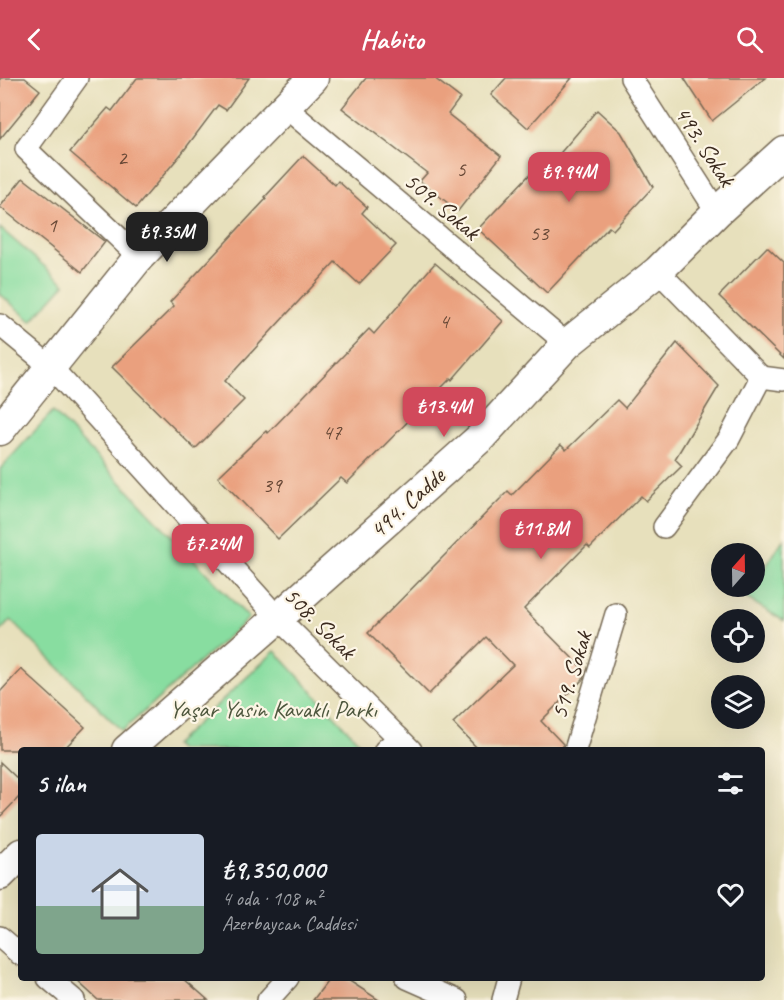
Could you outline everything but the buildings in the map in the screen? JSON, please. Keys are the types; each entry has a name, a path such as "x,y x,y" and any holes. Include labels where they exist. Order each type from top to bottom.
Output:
{"street":[{"path":"77,78 26,149 139,257"},
{"path":"0,430 139,257 313,78"},
{"name":"493. Sokak","path":"631,78 717,212"},
{"name":"509. Sokak","path":"285,107 567,344"},
{"name":"494. Cadde","path":"142,745 278,618 480,438 567,344 658,271 717,212 784,151"},
{"path":"658,271 760,377 784,380"},
{"name":"508. Sokak","path":"0,325 51,367 278,618 398,746"},
{"path":"664,527 729,439 760,377"},
{"name":"519. Sokak","path":"576,747 616,614"},
{"path":"0,875 18,857"},
{"path":"0,937 18,952"},
{"path":"52,981 74,1000"},
{"path":"268,1000 285,981"},
{"path":"414,981 457,1000"},
{"path":"503,1000 507,981"}],"green space":[{"path":"0,228 65,284 31,321 0,294"},
{"path":"53,411 249,618 122,731 11,620 0,631 0,469"},
{"path":"784,538 784,621 746,598 765,597 765,568"},
{"name":"Yaşar Yasin Kavaklı Parkı","path":"275,651 363,747 176,747 174,745"}]}
